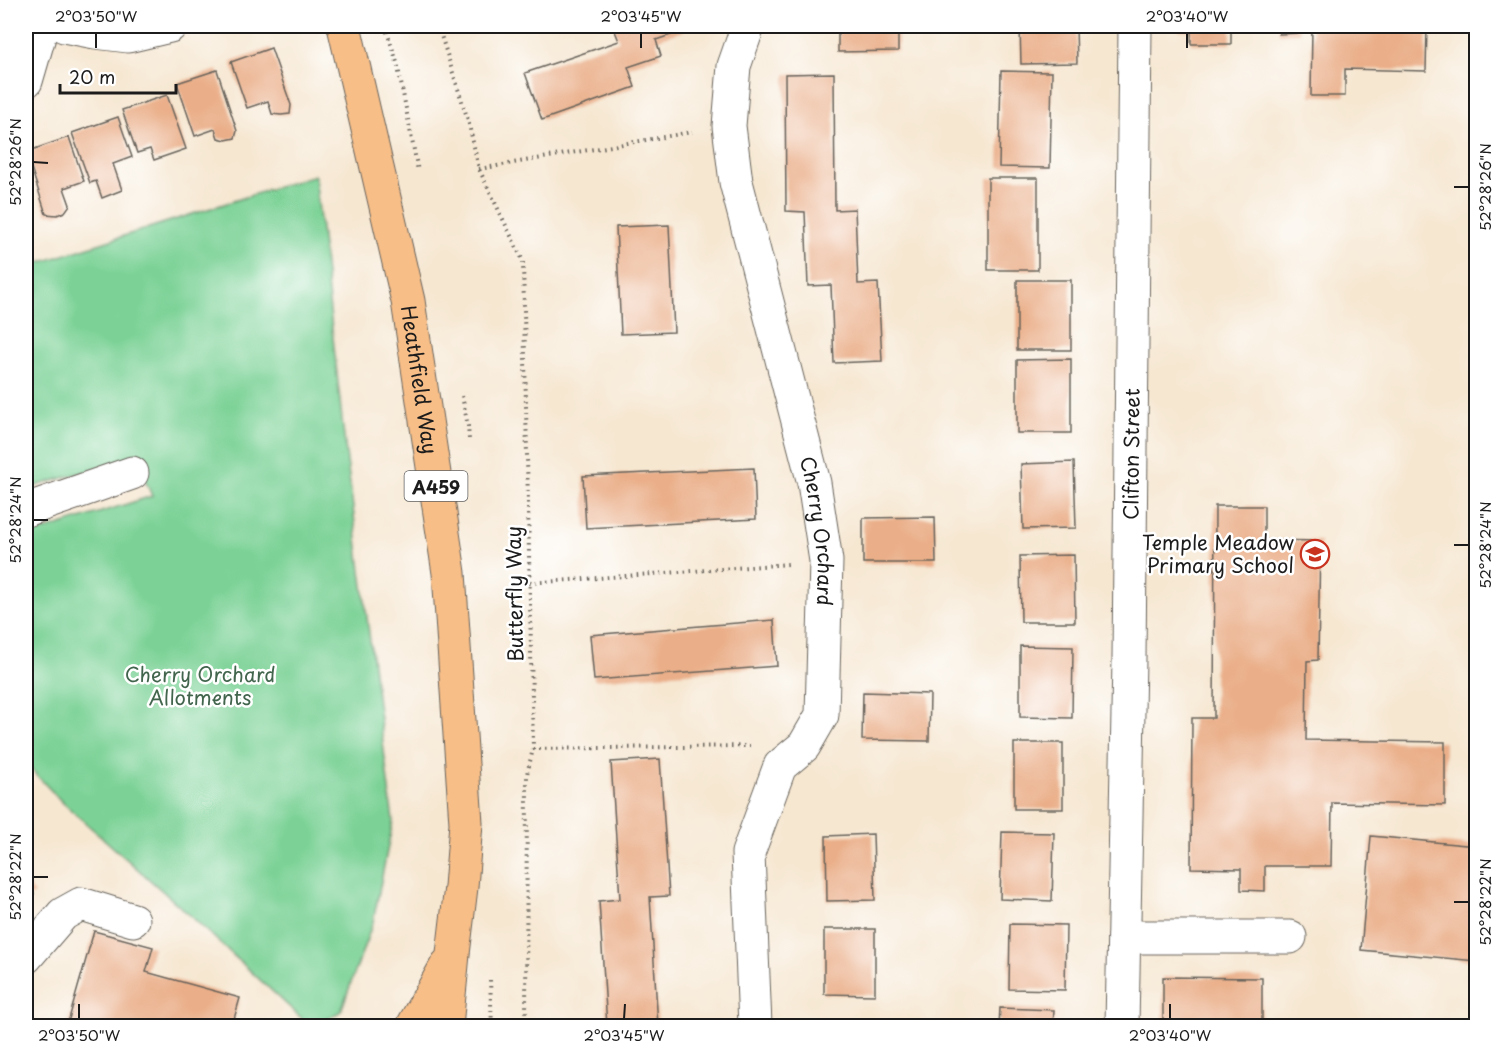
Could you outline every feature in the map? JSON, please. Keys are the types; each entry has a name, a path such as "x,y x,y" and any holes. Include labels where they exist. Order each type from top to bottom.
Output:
{"main road":[{"name":"Heathfield Way","path":"344,26 408,301 449,573 466,823 446,1026"},
{"name":"Heathfield Way","path":"413,1026 453,954"}],"street":[{"path":"26,81 42,26"},
{"path":"64,26 128,36 170,26"},
{"name":"Cherry Orchard","path":"748,26 734,66 729,126 736,182 814,483 826,561 822,715 804,746 780,766 748,854 755,1026"},
{"name":"Clifton Street","path":"1122,1026 1135,26"},
{"path":"26,510 132,474"},
{"path":"26,957 63,914 81,904 133,920"},
{"path":"1124,937 1290,937"}],"path":[{"name":"Butterfly Way","path":"438,26 468,120 479,170 523,261 533,749 527,774 526,1026"},
{"path":"479,170 729,126"},
{"path":"529,583 826,561"},
{"path":"533,749 804,746"}],"green space":[{"name":"Cherry Orchard Allotments","path":"315,175 344,437 393,821 373,922 341,1011 316,1026 310,1026 62,802 26,764 26,536 152,496 135,457 26,489 26,267"}],"building":[{"path":"613,26 686,26 688,29 656,40 661,56 628,67 635,87 542,120 525,73 619,41"},
{"path":"838,26 898,26 898,51 838,52"},
{"path":"1020,26 1076,26 1077,63 1021,64"},
{"path":"1179,26 1231,26 1231,44 1191,44 1191,31 1179,31"},
{"path":"1279,26 1299,26 1299,33 1279,34"},
{"path":"1312,26 1427,26 1426,71 1345,69 1345,96 1311,96"},
{"path":"271,48 291,105 290,114 272,114 268,101 247,108 231,62"},
{"path":"217,70 237,131 235,138 226,140 218,138 215,129 195,136 177,83"},
{"path":"1001,71 1052,72 1050,168 999,167"},
{"path":"834,73 835,210 855,209 858,284 878,283 882,361 834,363 831,285 808,286 805,212 786,211 785,74"},
{"path":"167,95 186,149 154,160 150,149 137,153 122,110"},
{"path":"118,117 132,157 113,164 122,190 102,198 96,181 90,183 72,133"},
{"path":"69,137 84,181 64,188 70,205 65,212 57,215 46,214 26,152"},
{"path":"26,176 34,202 26,205"},
{"path":"988,178 1038,178 1038,270 988,270"},
{"path":"669,225 674,332 621,334 616,227"},
{"path":"1017,280 1071,280 1071,350 1017,350"},
{"path":"1071,359 1071,433 1017,433 1017,360"},
{"path":"1074,462 1076,528 1023,529 1021,464"},
{"path":"754,468 756,519 586,528 583,476"},
{"path":"1215,506 1264,506 1264,540 1320,541 1318,660 1307,661 1306,740 1445,742 1445,805 1332,803 1331,866 1265,866 1265,891 1241,890 1241,869 1191,868 1192,718 1214,718"},
{"path":"935,517 936,563 863,563 863,518"},
{"path":"1074,555 1075,622 1021,622 1020,556"},
{"path":"774,620 777,666 594,680 590,635"},
{"path":"1020,646 1073,647 1072,718 1020,717"},
{"path":"863,692 930,694 929,741 862,740"},
{"path":"1014,743 1063,743 1063,809 1014,809"},
{"path":"660,759 669,896 650,897 658,1026 607,1026 599,901 620,899 611,762"},
{"path":"1002,832 1054,833 1052,901 1000,899"},
{"path":"873,834 875,900 827,901 826,836"},
{"path":"1371,836 1476,846 1476,961 1361,950"},
{"path":"26,881 34,894 26,899"},
{"path":"1010,924 1066,925 1065,990 1009,989"},
{"path":"824,929 875,929 875,995 824,994"},
{"path":"94,931 153,947 146,972 240,998 232,1026 67,1026"},
{"path":"1163,977 1262,978 1262,1026 1163,1026"},
{"path":"1000,1008 1054,1010 1053,1026 999,1026"}],"place":[{"name":"Temple Meadow Primary School","path":"1315,554"}]}
